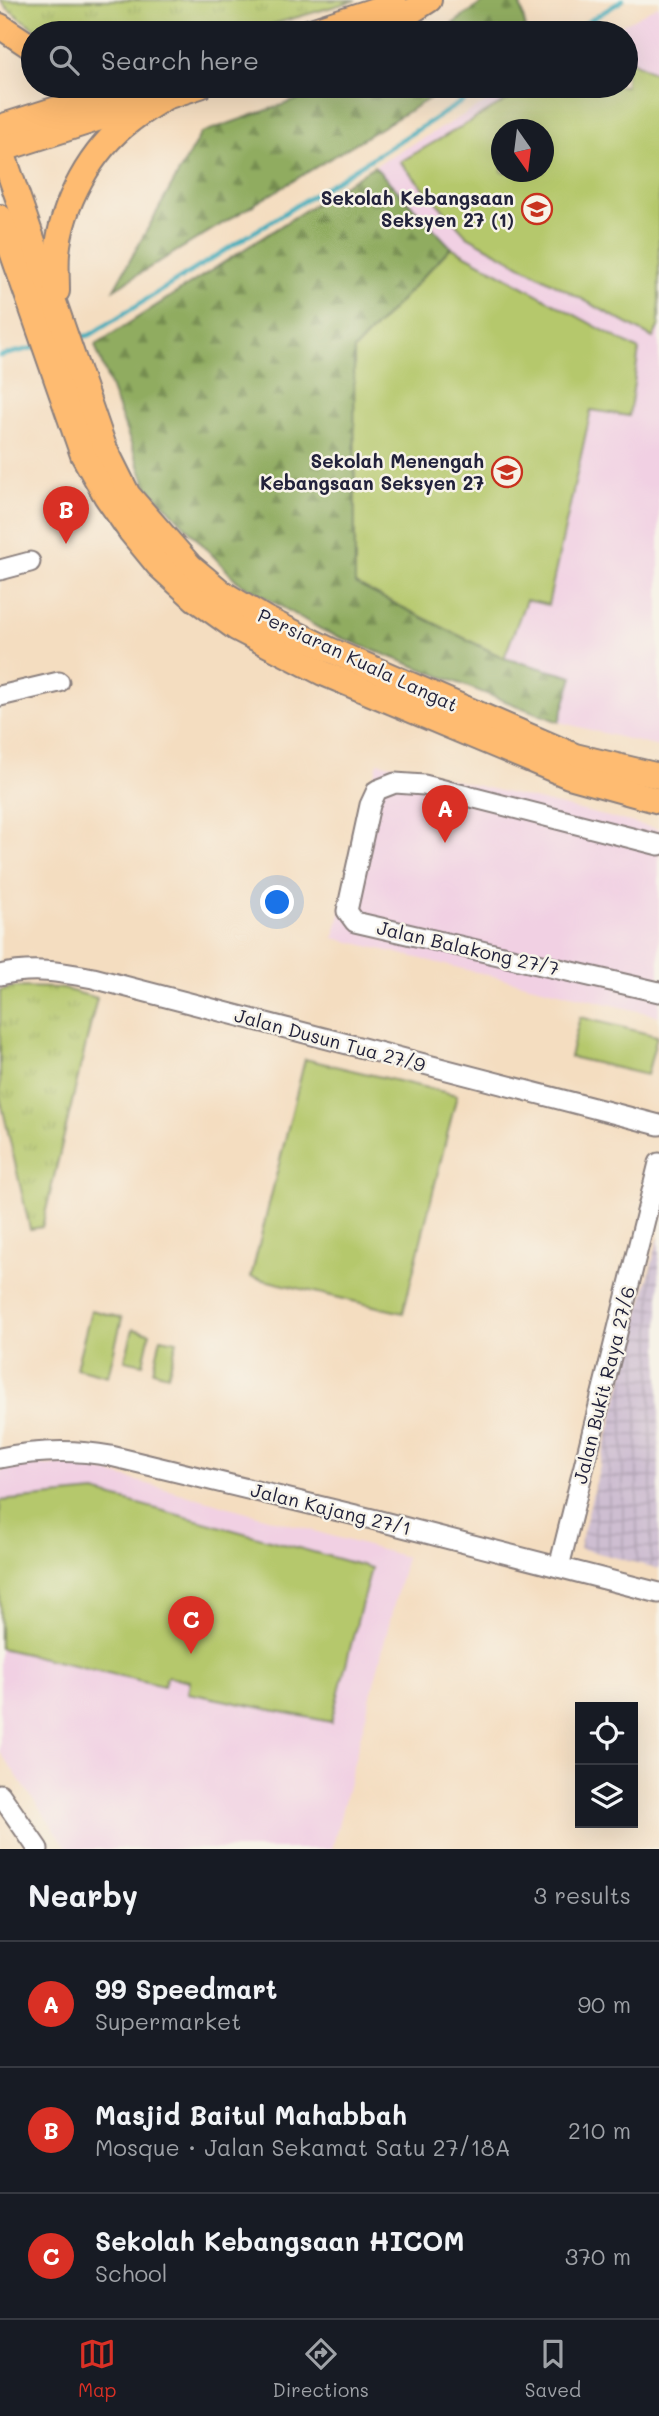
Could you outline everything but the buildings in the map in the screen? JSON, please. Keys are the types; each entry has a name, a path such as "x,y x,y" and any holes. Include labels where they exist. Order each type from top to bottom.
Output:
{"main road":[{"path":"342,21 378,9 394,0"},
{"path":"396,21 429,0"},
{"path":"0,26 21,40"},
{"path":"0,143 102,98"},
{"path":"0,143 160,98"},
{"path":"54,325 57,253 62,223 71,197 108,141 130,120 164,98"},
{"name":"Persiaran Kuala Langat","path":"0,143 54,325 83,455 106,496 158,565 194,597 236,628 323,673 572,766 659,802"},
{"name":"Persiaran Kuala Langat","path":"0,217 54,325"},
{"name":"Persiaran Kuala Langat","path":"572,766 659,776"}],"street":[{"path":"0,570 30,562"},
{"path":"0,696 59,682"},
{"name":"Jalan Balakong 27/7","path":"658,986 355,922 347,911 370,805 377,790 395,783 410,783 659,845"},
{"name":"Jalan Dusun Tua 27/9","path":"0,975 38,969 93,978 659,1125"},
{"name":"Jalan Bukit Raya 27/6","path":"559,1567 659,1163"},
{"name":"Jalan Kajang 27/1","path":"0,1458 67,1450 111,1456 372,1519 659,1593"},
{"path":"0,1794 38,1849"}],"shaded area":[{"name":"Sekolah Menengah Kebangsaan Seksyen 27","path":"659,5 659,747 559,722 573,677 504,658 451,247 374,166 494,98 638,98 638,21 629,21"},
{"path":"378,762 659,829 659,1016 334,938"},
{"path":"659,1236 659,1569 579,1548"},
{"path":"77,1464 406,1557 332,1849 68,1849 0,1752 0,1471 19,1466"}],"green space":[{"path":"0,0 356,0 284,21 24,21"},
{"path":"486,0 519,0 524,21 457,21"},
{"name":"Sekolah Kebangsaan Seksyen 27 (1)","path":"638,64 659,75 659,325 653,338 467,236 400,162 511,98 638,98"},
{"path":"302,98 430,98 114,289 201,133"},
{"path":"374,166 451,247 354,350 355,584 504,658 573,677 559,722 324,631 237,581 146,485 95,345"},
{"name":"Sekolah Menengah Kebangsaan Seksyen 27","path":"451,247 639,350 629,416 591,410 548,605 526,600 504,658 355,584 354,350"},
{"path":"14,987 60,988 97,998 42,1227 30,1229 0,1097 0,990"},
{"path":"580,1017 657,1036 647,1075 570,1057"},
{"path":"305,1059 457,1095 403,1313 251,1277"},
{"path":"91,1310 122,1318 108,1376 76,1368"},
{"path":"133,1329 150,1333 143,1364 125,1360"},
{"path":"161,1338 177,1341 168,1375 153,1371"},
{"path":"95,1492 371,1568 331,1722 188,1693 190,1681 167,1676 164,1686 0,1648 0,1501"}],"waterway":[{"path":"589,21 623,0"},
{"path":"76,338 90,335 468,98"},
{"path":"0,356 37,347"}],"place":[{"name":"Sekolah Kebangsaan Seksyen 27 (1)","path":"537,209"},
{"name":"Sekolah Menengah Kebangsaan Seksyen 27","path":"507,472"},
{"name":"Masjid Baitul Mahabbah","path":"66,544"},
{"name":"99 Speedmart","path":"445,843"},
{"name":"Sekolah Kebangsaan HICOM","path":"191,1654"}]}
